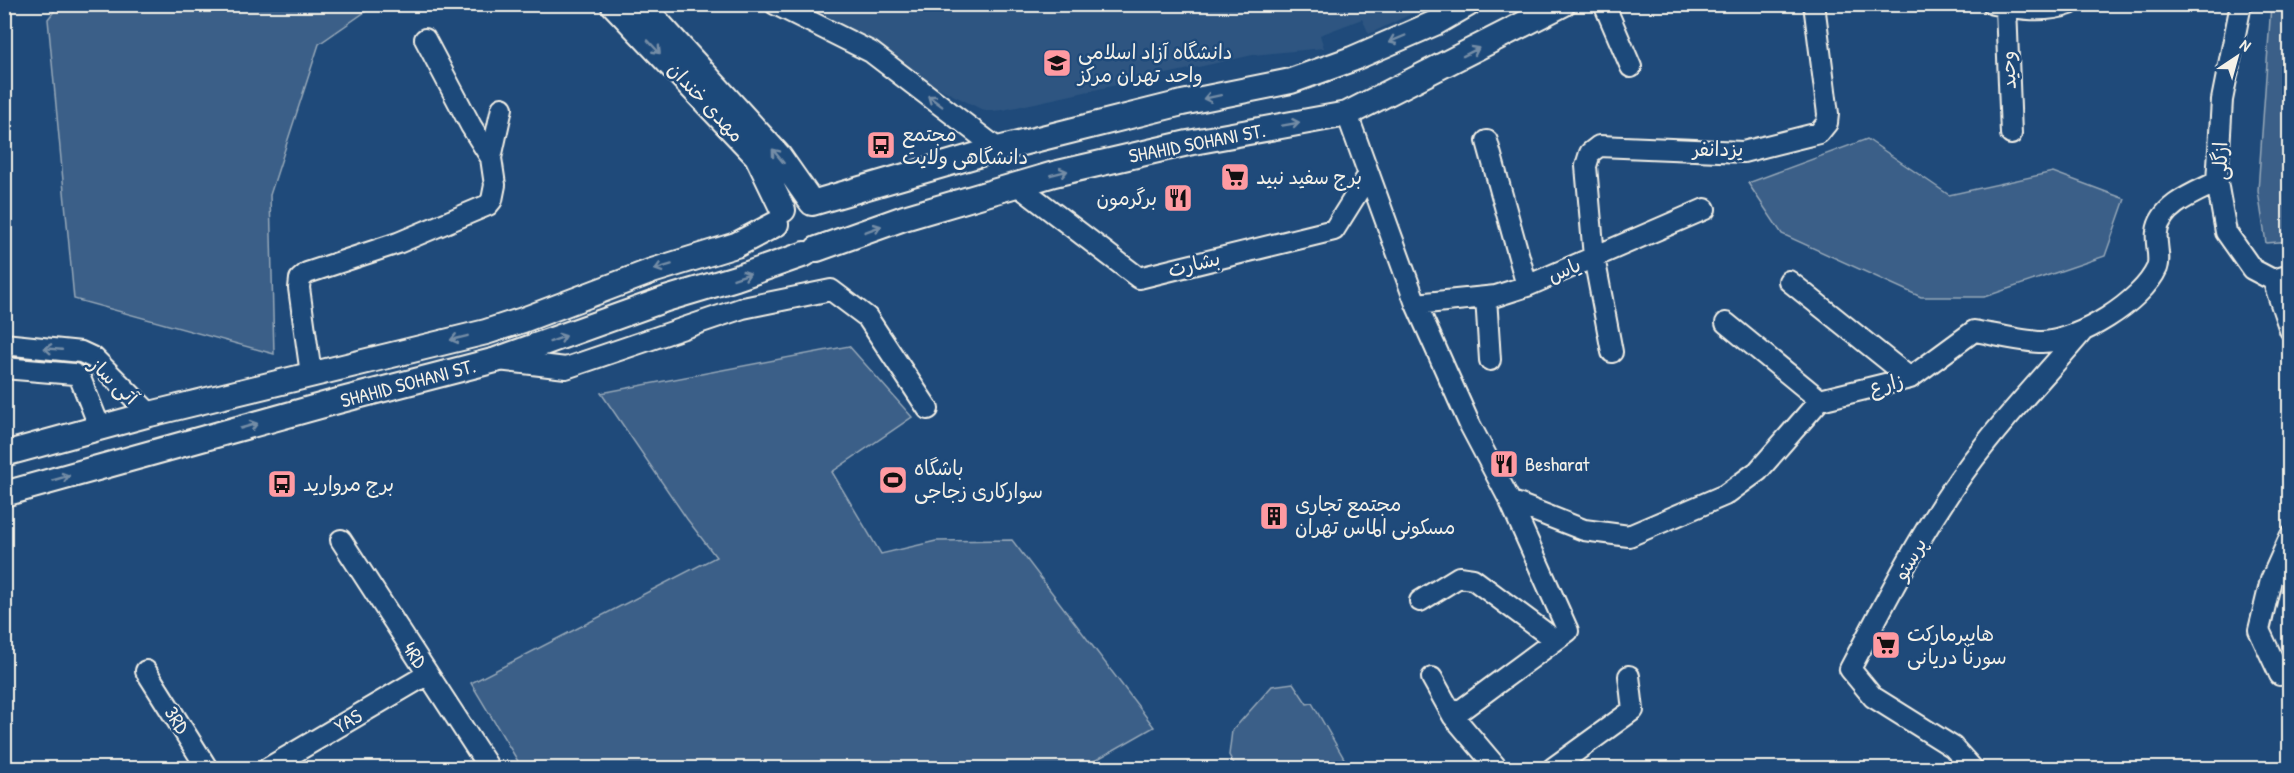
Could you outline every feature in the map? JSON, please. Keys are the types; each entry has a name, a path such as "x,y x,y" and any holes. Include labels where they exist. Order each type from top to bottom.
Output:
{"main road":[{"name":"مهدی خندان","path":"613,4 757,156 780,217"},
{"name":"مهدی خندان","path":"641,4 779,156 812,203"},
{"name":"SHAHID SOHANI ST.","path":"812,203 998,149 1182,103 1292,81 1436,23 1468,4"},
{"name":"SHAHID SOHANI ST.","path":"4,494 338,401 496,360 904,218 1016,184 1130,155 1347,114 1563,4"},
{"path":"796,202 812,203 819,207 828,220 827,236 811,251 797,253 783,246 776,232 780,217 796,202"},
{"name":"SHAHID SOHANI ST.","path":"4,454 150,414 486,332 652,271 736,245 780,217"},
{"path":"486,332 496,360"}],"street":[{"path":"775,4 871,52 998,149"},
{"path":"1604,4 1631,67"},
{"name":"یزدانفر","path":"1594,257 1586,166 1590,153 1599,146 1743,152 1819,133 1827,123 1828,114 1814,4"},
{"path":"2000,6 2024,10 2061,8 2070,4"},
{"name":"ازگلی","path":"2241,4 2222,100 2217,182 2226,232 2252,269 2281,277"},
{"name":"وحید","path":"2000,6 2011,134"},
{"path":"425,39 471,126 491,158"},
{"path":"311,374 299,288 300,279 307,273 399,243 488,205 492,200 495,185 491,158 502,108"},
{"path":"1347,114 1416,304 1470,425 1510,501 1568,631 1454,716"},
{"path":"1487,141 1527,286"},
{"name":"بشارت","path":"1016,184 1139,278 1334,230 1369,174"},
{"name":"زارع","path":"1820,400 1910,378 1974,331 2042,342 2082,332 2119,309 2145,288 2158,266 2157,230 2168,211 2183,198 2217,182"},
{"name":"یاس","path":"1416,304 1486,297 1527,286 1705,209"},
{"path":"1594,257 1612,352"},
{"path":"2281,277 2289,330"},
{"path":"1789,281 1910,378"},
{"path":"496,360 566,368 743,308 831,290 867,317 928,410"},
{"path":"1486,297 1490,360"},
{"path":"1510,501 1584,530 1629,536 1725,495 1758,471 1820,400 1725,323"},
{"name":"پرستو","path":"1972,768 1953,747 1873,697 1850,669 1912,553 1961,477 1986,442 2082,332"},
{"name":"آتی ساز","path":"4,344 81,352 94,358 150,414"},
{"name":"آتی ساز","path":"4,368 74,374 80,378 99,428"},
{"path":"2280,675 2259,630 2271,580 2289,537"},
{"name":"4RD","path":"341,540 489,768"},
{"path":"1420,601 1459,577 1473,579 1555,640"},
{"name":"3RD","path":"146,671 207,768"},
{"name":"YAS","path":"268,768 428,674"},
{"path":"1553,768 1633,710 1629,676"},
{"path":"1432,678 1454,716 1497,768"}],"shaded area":[{"path":"59,5 375,5 319,44 270,195 274,354 74,299 48,19"},
{"name":"دانشگاه آزاد اسلامی واحد تهران مرکز","path":"807,5 1430,5 1369,34 1362,19 1320,35 1324,48 1253,55 992,111 981,109 925,81 850,28"},
{"path":"2271,5 2289,5 2290,241 2266,243 2258,191"},
{"path":"1867,139 1949,195 2053,172 2125,199 2105,256 1984,297 1921,297 1782,234 1748,183"},
{"path":"849,346 912,417 832,472 881,554 936,541 1012,540 1154,727 1082,768 522,768 471,683 716,557 687,519 601,393"},
{"path":"1293,683 1307,704 1312,703 1346,762 1335,768 1236,768 1229,755 1232,731 1272,686"}],"place":[{"name":"دانشگاه آزاد اسلامی واحد تهران مرکز","path":"1057,63"},
{"name":"مجتمع دانشگاهی ولایت","path":"881,145"},
{"name":"برج سفید نبید","path":"1235,177"},
{"name":"برگرمون","path":"1178,198"},
{"name":"Besharat","path":"1504,464"},
{"name":"باشگاه سواركاری زجاجی","path":"893,480"},
{"name":"برج مروارید","path":"282,484"},
{"name":"مجتمع تجاری مسکونی الماس تهران","path":"1274,516"},
{"name":"هایپرمارکت سورنا دریانی","path":"1886,645"}]}
